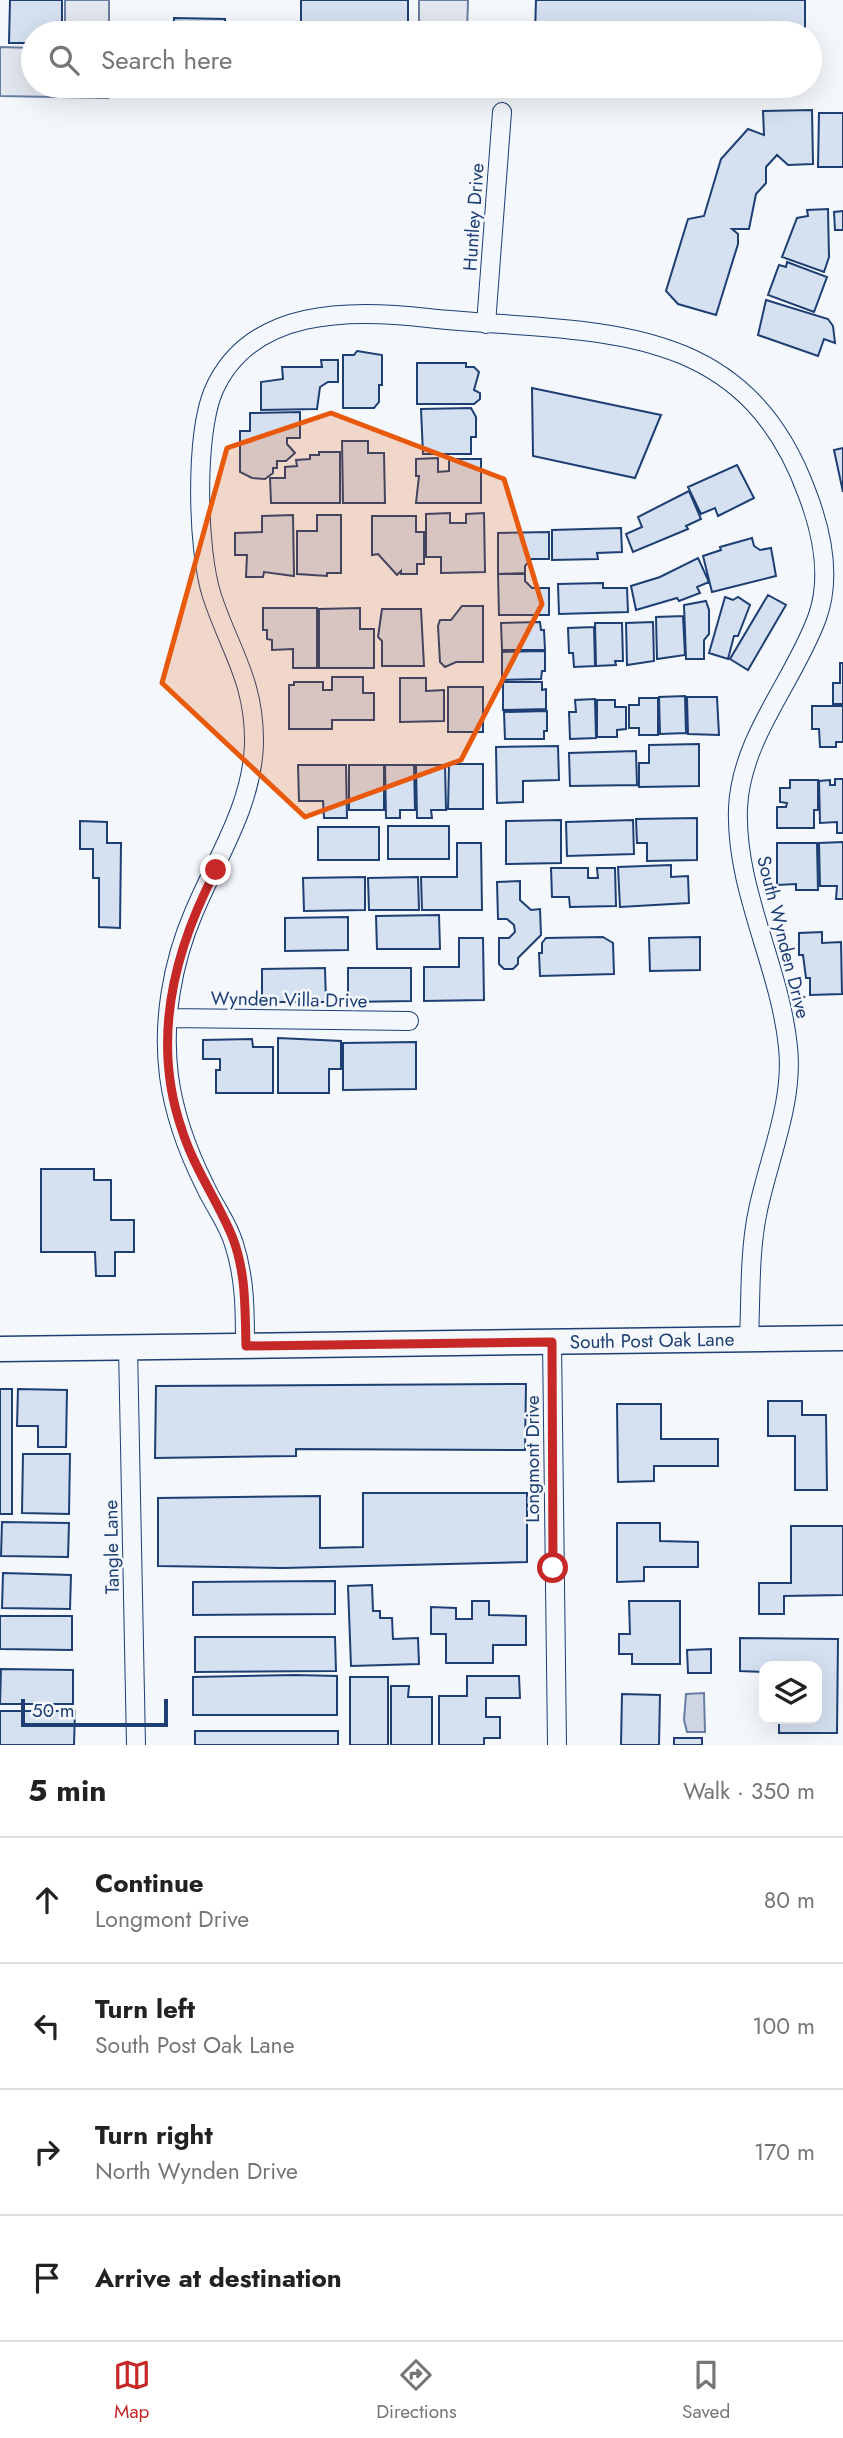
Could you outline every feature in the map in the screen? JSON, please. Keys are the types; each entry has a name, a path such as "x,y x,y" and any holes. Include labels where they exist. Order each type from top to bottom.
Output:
{"main road":[{"name":"South Post Oak Lane","path":"0,1349 843,1338"}],"street":[{"name":"Huntley Drive","path":"486,324 502,112"},
{"name":"South Wynden Drive","path":"246,1346 245,1284 232,1236 205,1187 181,1129 169,1076 168,1018 177,961 194,911 239,817 254,750 247,679 211,594 203,554 201,454 205,418 215,387 234,360 255,342 275,330 321,315 362,311 635,337 672,349 711,367 766,415 799,470 825,551 819,614 753,749 738,805 741,853 752,905 777,983 789,1052 786,1103 756,1219 749,1339"},
{"name":"Wynden Villa Drive","path":"168,1018 409,1021"},
{"name":"Longmont Drive","path":"552,1342 557,1745"},
{"name":"Tangle Lane","path":"128,1347 136,1745"}],"highlighted area":[{"path":"331,413 504,479 542,604 461,760 305,817 162,683 227,448"}],"shaded area":[{"path":"65,0 109,0 109,21 65,21"},
{"path":"419,0 468,0 467,21 419,21"},
{"path":"0,47 21,48 21,96 0,96"},
{"path":"704,1693 705,1732 687,1732 684,1720 686,1694"}],"building":[{"path":"10,0 62,0 62,21 21,21 21,43 9,43"},
{"path":"301,0 408,0 408,21 301,21"},
{"path":"536,0 805,0 805,21 535,21"},
{"path":"174,18 225,19 225,21 174,21"},
{"path":"812,110 813,164 788,165 777,155 766,167 766,183 756,194 749,229 732,229 738,234 738,244 716,315 678,304 666,291 688,219 704,216 721,159 748,129 764,135 763,111"},
{"path":"819,113 843,113 843,167 818,167"},
{"path":"828,209 829,257 824,272 782,257 797,218 808,216 807,210"},
{"path":"843,211 843,230 835,230 834,212"},
{"path":"787,262 827,277 814,312 768,295 779,265 786,267"},
{"path":"766,300 828,319 833,326 835,343 824,339 818,356 758,335"},
{"path":"357,351 382,355 382,385 379,385 379,402 374,408 343,408 343,355 354,355"},
{"path":"321,360 338,360 338,382 328,382 320,387 317,409 261,410 261,382 283,379 282,367 322,367"},
{"path":"417,363 466,363 466,367 474,367 479,372 474,390 480,393 480,399 474,404 417,404"},
{"path":"532,388 661,415 635,478 533,456"},
{"path":"471,408 476,417 476,437 471,437 471,454 423,454 421,409"},
{"path":"300,412 300,438 287,438 287,444 295,453 286,461 277,461 277,468 273,468 273,473 265,479 252,478 240,472 240,431 250,431 250,413"},
{"path":"342,441 368,441 368,453 384,453 385,503 343,503"},
{"path":"843,448 843,492 834,450"},
{"path":"319,452 340,452 340,503 271,503 270,478 285,478 285,467 297,466 296,460 310,459 310,455 319,455"},
{"path":"438,458 438,472 449,471 449,459 481,459 481,503 416,503 419,476 416,476 416,459"},
{"path":"737,465 754,498 718,516 715,508 701,514 688,487"},
{"path":"689,491 701,519 686,526 688,529 633,552 626,534 642,527 638,517"},
{"path":"450,513 450,523 466,523 466,514 484,513 485,572 441,573 441,557 426,557 426,514"},
{"path":"293,515 294,576 264,572 263,577 246,577 247,555 235,555 235,533 262,532 262,516"},
{"path":"317,515 341,515 341,573 327,573 327,576 297,574 297,531 317,531"},
{"path":"372,516 416,516 416,532 424,532 424,564 417,564 417,574 401,574 401,571 397,575 378,554 372,555"},
{"path":"621,528 622,552 597,553 598,559 552,560 552,530"},
{"path":"549,532 549,559 531,559 525,566 525,573 498,574 498,533"},
{"path":"752,538 754,546 760,550 771,548 776,576 712,592 703,556 721,550 720,547"},
{"path":"698,558 709,582 697,587 700,593 679,601 677,598 636,610 631,586 660,577"},
{"path":"498,574 525,574 525,581 532,588 549,588 549,615 499,615"},
{"path":"603,583 603,588 627,588 628,612 559,614 558,584"},
{"path":"768,595 786,605 748,670 730,659"},
{"path":"725,597 733,600 738,597 750,605 738,636 734,636 728,659 709,653"},
{"path":"706,601 709,610 709,634 704,640 704,659 686,659 684,605"},
{"path":"462,606 483,606 483,662 456,662 445,667 440,662 438,626 440,620 451,620"},
{"path":"263,608 317,608 317,668 293,668 293,649 272,650 272,640 267,639 267,630 263,630"},
{"path":"360,608 360,629 374,629 374,668 319,668 319,609"},
{"path":"382,609 421,609 424,666 382,666 382,641 378,637"},
{"path":"683,616 685,655 657,659 656,617"},
{"path":"540,622 541,630 544,630 545,650 502,650 501,623"},
{"path":"653,622 654,661 627,665 626,623"},
{"path":"595,623 622,623 623,661 615,661 616,665 596,666"},
{"path":"594,627 595,666 574,667 573,653 569,653 568,628"},
{"path":"545,651 545,671 542,671 541,679 502,680 502,652"},
{"path":"840,663 843,663 843,704 833,704 833,683 840,683"},
{"path":"332,677 363,677 363,693 374,693 374,720 332,720 332,729 289,729 289,685 294,685 294,682 323,682 323,690 332,690"},
{"path":"400,678 426,678 426,691 444,690 444,721 400,722"},
{"path":"503,682 542,682 542,690 546,689 546,709 503,710"},
{"path":"448,687 483,687 483,732 448,732"},
{"path":"685,696 686,733 660,734 659,697"},
{"path":"687,697 717,697 719,735 688,734"},
{"path":"639,698 658,698 658,735 639,735 639,728 629,728 629,705 639,705"},
{"path":"595,699 596,738 570,739 569,712 576,712 575,700"},
{"path":"597,700 615,700 615,707 626,707 626,729 617,730 617,737 597,737"},
{"path":"812,706 843,706 843,742 836,742 836,747 820,747 819,729 812,729"},
{"path":"547,711 547,731 544,731 544,739 505,739 504,712"},
{"path":"699,744 699,786 639,787 639,763 649,763 649,745"},
{"path":"558,746 559,780 523,781 523,802 497,803 496,747"},
{"path":"636,751 637,785 570,786 569,753"},
{"path":"449,764 483,764 483,809 448,809"},
{"path":"298,765 346,765 347,818 324,818 323,801 299,801"},
{"path":"349,765 384,765 384,810 349,810"},
{"path":"385,765 414,765 415,810 400,810 400,818 386,818"},
{"path":"416,765 445,765 446,810 431,810 432,818 417,818"},
{"path":"835,779 843,779 843,833 837,833 837,822 820,823 819,781 830,780 830,785 835,785"},
{"path":"790,780 818,780 818,810 814,810 814,828 777,828 777,807 786,807 787,803 780,802 780,788 790,788"},
{"path":"697,818 697,860 647,861 647,843 637,843 636,819"},
{"path":"561,820 561,863 506,864 506,821"},
{"path":"633,820 634,854 567,856 566,822"},
{"path":"80,821 107,822 107,843 121,843 120,928 99,927 99,878 93,878 93,849 80,849"},
{"path":"388,826 449,826 449,859 388,859"},
{"path":"318,827 379,827 379,860 318,860"},
{"path":"843,842 843,899 836,899 837,886 820,886 819,843"},
{"path":"457,843 481,843 482,910 422,910 421,877 457,877"},
{"path":"777,843 817,843 818,890 796,890 796,884 777,885"},
{"path":"671,865 671,877 688,876 689,903 620,907 618,867"},
{"path":"551,868 588,868 588,878 598,878 597,868 615,868 616,906 570,907 569,897 552,897"},
{"path":"365,877 365,910 304,911 303,878"},
{"path":"418,877 419,910 369,910 368,878"},
{"path":"520,881 520,900 531,910 540,909 541,935 518,958 518,964 513,969 504,969 499,964 499,938 509,938 515,932 514,925 507,919 498,919 497,882"},
{"path":"439,915 440,949 377,949 376,916"},
{"path":"348,917 348,950 285,951 285,918"},
{"path":"822,932 822,943 841,942 842,994 810,995 810,978 806,978 803,955 799,955 799,933"},
{"path":"603,937 613,943 614,974 540,976 539,953 542,953 542,943 546,938"},
{"path":"700,937 700,970 650,971 649,938"},
{"path":"459,938 483,938 484,1000 424,1001 424,967 459,967"},
{"path":"325,968 326,1002 262,1002 262,969"},
{"path":"348,968 411,968 411,1001 348,1002"},
{"path":"278,1038 341,1041 341,1069 329,1069 329,1093 278,1093"},
{"path":"252,1039 253,1047 273,1047 273,1093 216,1093 216,1070 220,1070 220,1059 203,1059 203,1040"},
{"path":"416,1042 416,1089 343,1090 343,1043"},
{"path":"41,1169 94,1169 94,1180 111,1180 111,1220 134,1220 134,1252 115,1252 115,1276 96,1276 95,1252 41,1252"},
{"path":"526,1384 525,1450 296,1449 296,1456 155,1458 156,1386"},
{"path":"0,1389 12,1389 12,1514 0,1514"},
{"path":"18,1389 67,1390 66,1447 38,1447 38,1426 17,1426"},
{"path":"768,1401 802,1401 802,1415 826,1415 827,1490 795,1490 795,1436 768,1436"},
{"path":"617,1404 661,1404 661,1439 718,1439 718,1466 654,1466 654,1481 618,1482"},
{"path":"23,1454 70,1454 69,1514 22,1513"},
{"path":"363,1493 527,1493 527,1562 283,1568 158,1566 158,1498 320,1496 320,1548 363,1547"},
{"path":"2,1522 69,1523 68,1557 1,1556"},
{"path":"617,1523 660,1523 660,1541 698,1542 698,1567 644,1567 644,1581 617,1582"},
{"path":"791,1526 843,1526 843,1595 784,1596 784,1614 759,1614 759,1583 791,1583"},
{"path":"3,1573 71,1575 70,1609 2,1608"},
{"path":"335,1581 335,1614 193,1615 193,1582"},
{"path":"372,1585 373,1611 380,1611 380,1618 392,1618 393,1639 418,1638 419,1664 351,1666 348,1586"},
{"path":"472,1601 489,1601 489,1615 526,1616 526,1645 493,1645 493,1663 446,1663 446,1634 431,1634 431,1607 456,1608 456,1619 472,1619"},
{"path":"629,1601 680,1601 680,1664 632,1664 632,1654 619,1654 619,1634 630,1634"},
{"path":"0,1616 72,1616 72,1650 0,1649"},
{"path":"195,1637 335,1637 336,1671 195,1672"},
{"path":"740,1638 838,1639 837,1733 779,1733 779,1724 822,1724 822,1661 759,1661 759,1672 740,1671"},
{"path":"711,1649 711,1673 688,1673 687,1650"},
{"path":"1,1669 73,1670 73,1704 0,1704"},
{"path":"337,1676 337,1715 193,1715 193,1677"},
{"path":"467,1676 519,1676 520,1698 486,1698 486,1717 500,1717 500,1738 484,1738 484,1745 439,1745 439,1696 467,1696"},
{"path":"350,1677 388,1677 388,1745 350,1745"},
{"path":"391,1686 409,1686 408,1697 432,1697 432,1745 391,1745"},
{"path":"622,1694 660,1695 659,1745 621,1745"},
{"path":"0,1711 75,1711 74,1745 0,1745"},
{"path":"195,1731 338,1731 338,1745 195,1745"},
{"path":"674,1738 702,1738 702,1745 674,1745"}],"route":[{"path":"216,870 194,911 177,961 168,1018 169,1076 181,1129 205,1187 232,1236 245,1284 246,1346 552,1342 553,1568"}]}
